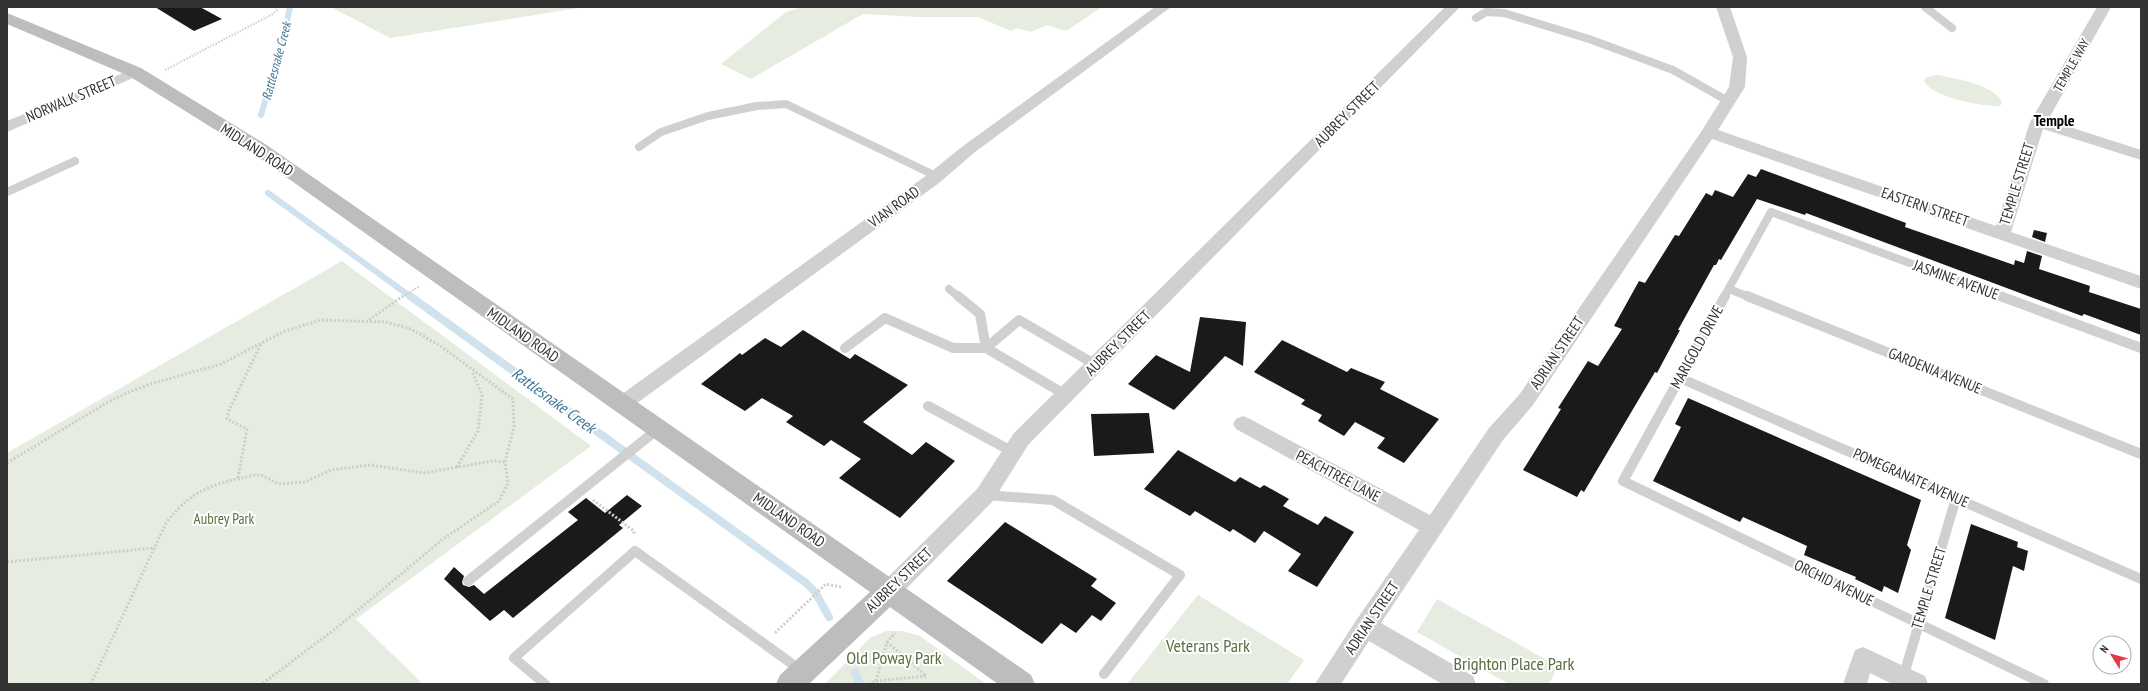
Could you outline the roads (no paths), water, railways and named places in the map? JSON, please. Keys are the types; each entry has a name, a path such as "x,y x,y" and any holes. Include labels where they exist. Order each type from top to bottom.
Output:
{"main road":[{"name":"MIDLAND ROAD","path":"7,18 140,75 258,148 1021,684"},
{"name":"AUBREY STREET","path":"797,678 890,591"}],"street":[{"name":"VIAN ROAD","path":"622,404 936,176 969,149 1164,7"},
{"name":"AUBREY STREET","path":"890,591 985,495 1021,439 1453,7"},
{"name":"ADRIAN STREET","path":"1327,684 1496,434 1526,400 1709,132 1737,87 1740,57 1723,7"},
{"name":"TEMPLE WAY","path":"2038,122 2104,7"},
{"name":"NORWALK STREET","path":"7,127 140,75"},
{"path":"2038,122 2141,155"},
{"name":"TEMPLE STREET","path":"2002,234 2038,122"},
{"name":"EASTERN STREET","path":"1709,132 2141,283"},
{"name":"PEACHTREE LANE","path":"1243,424 1433,527"},
{"path":"1365,626 1464,684"},
{"path":"1855,684 1863,658 1909,681"}],"lane":[{"path":"1925,7 1952,28"},
{"path":"1476,18 1486,12 1504,13 1589,40 1673,70 1728,101"},
{"path":"638,147 663,131 722,113 770,103 786,104 936,176"},
{"path":"7,192 75,161"},
{"name":"MARIGOLD DRIVE","path":"1623,481 1771,212"},
{"name":"JASMINE AVENUE","path":"1771,212 2141,348"},
{"path":"949,289 980,314 986,348"},
{"name":"GARDENIA AVENUE","path":"1729,289 2141,454"},
{"path":"845,348 885,318 952,348 986,348 1066,395"},
{"path":"986,348 1020,320 1096,365"},
{"name":"POMEGRANATE AVENUE","path":"1680,378 2141,579"},
{"path":"928,406 1013,452"},
{"path":"468,581 658,429"},
{"name":"ORCHID AVENUE","path":"1623,481 2044,684"},
{"path":"985,495 1053,500 1180,575 1104,674"},
{"name":"TEMPLE STREET","path":"1909,681 1919,624 1956,498"},
{"path":"545,684 514,658 635,551 764,643 797,678"}],"waterway":[{"name":"Rattlesnake Creek","path":"261,115 278,58 290,7"},
{"name":"Rattlesnake Creek","path":"268,193 411,297"},
{"name":"Rattlesnake Creek","path":"410,296 806,583 815,592 829,617"},
{"name":"Rattlesnake Creek","path":"855,672 860,684"}],"district":[{"name":"Temple","path":"2054,120"}],"park label":[{"name":"Aubrey Park","path":"224,519"},
{"name":"Veterans Park","path":"1208,646"},
{"name":"Old Poway Park","path":"894,658"},
{"name":"Brighton Place Park","path":"1514,664"}]}
